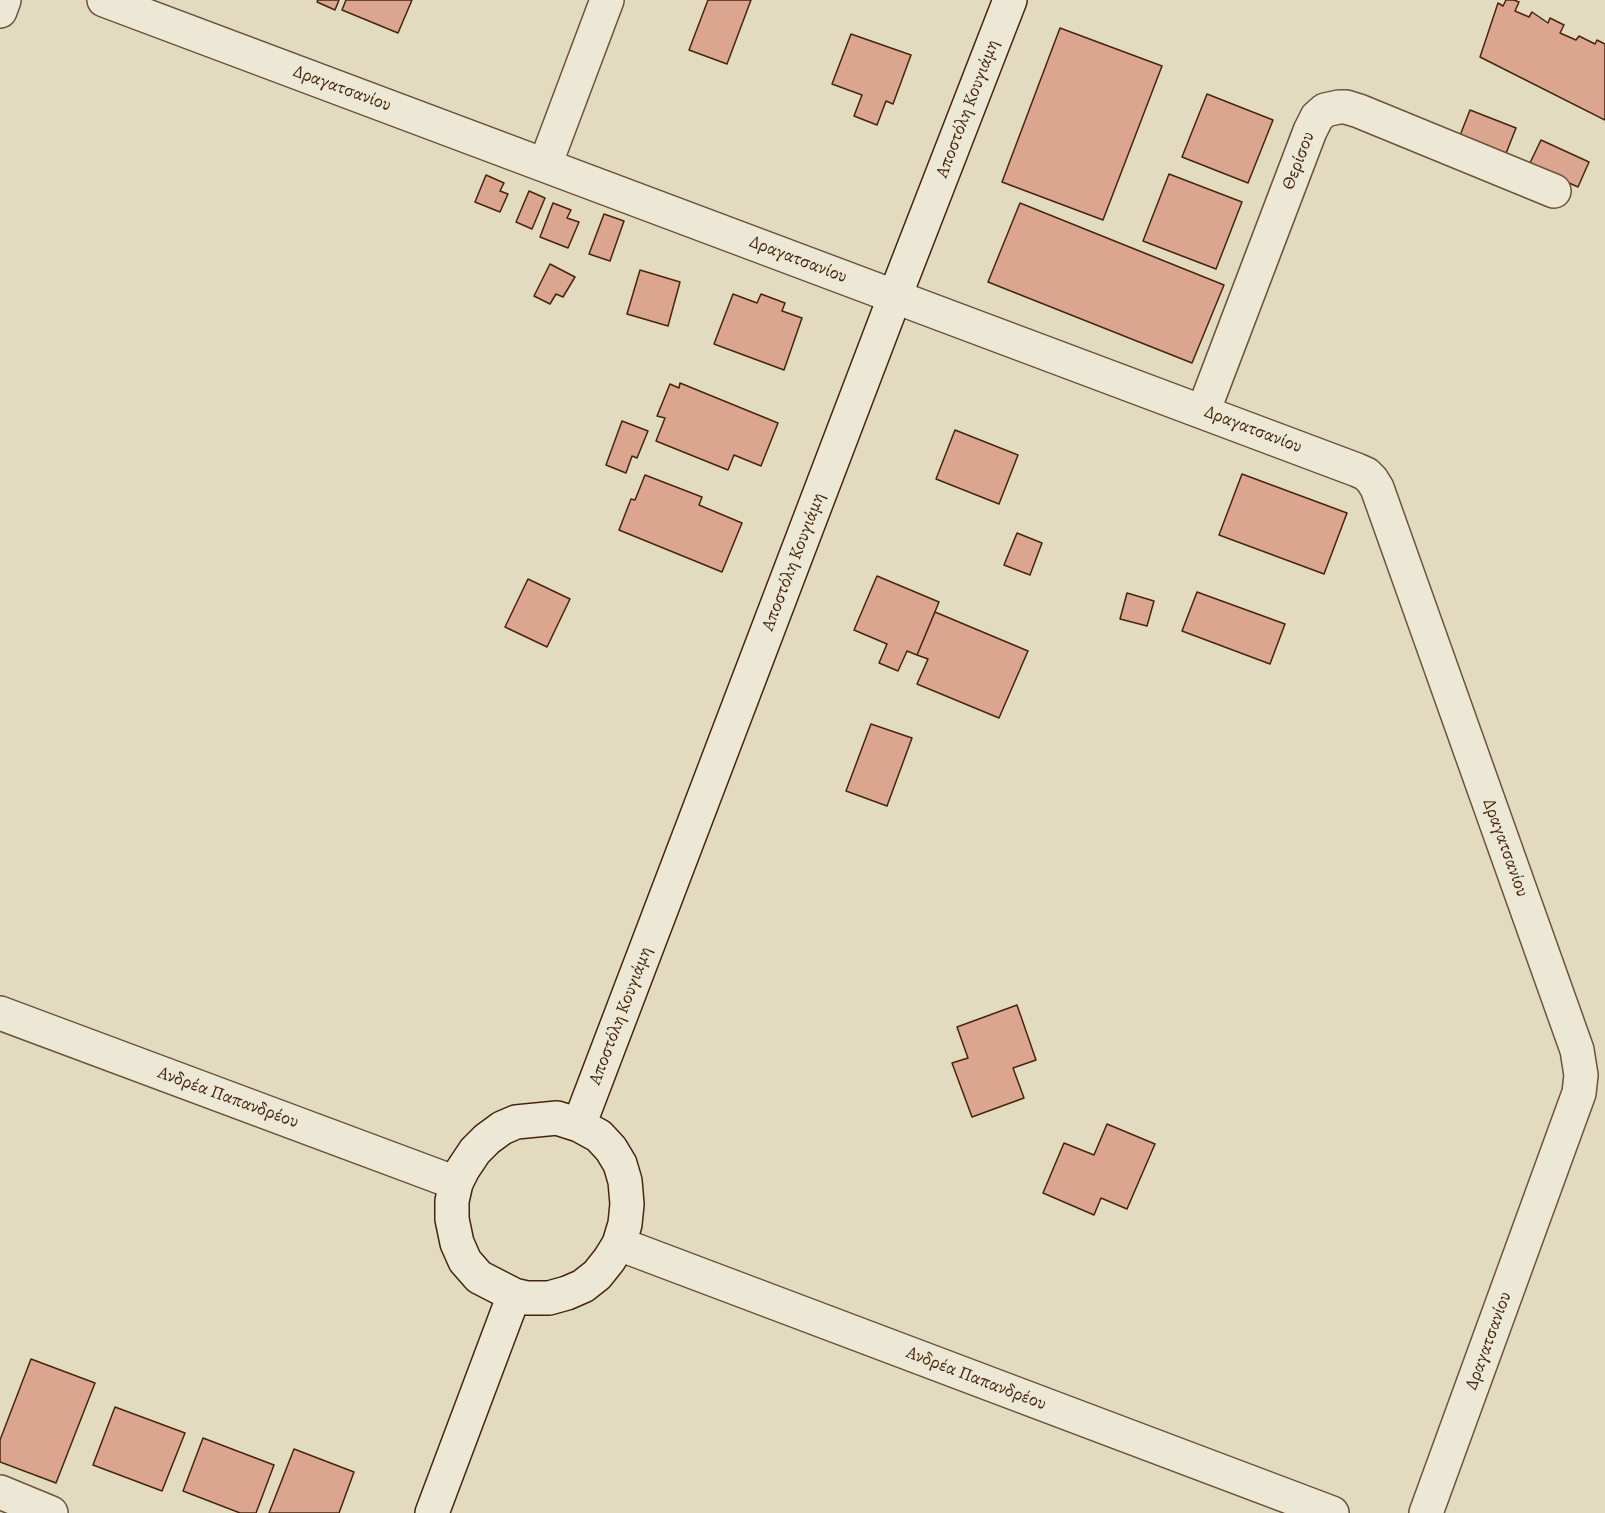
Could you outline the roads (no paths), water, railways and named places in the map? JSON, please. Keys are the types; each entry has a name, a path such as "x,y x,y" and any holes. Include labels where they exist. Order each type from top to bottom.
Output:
{"street":[{"path":"0,11 4,0"},
{"name":"Δραγατσανίου","path":"104,0 1366,474 1377,488 1577,1050 1581,1075 1579,1093 1426,1513"},
{"path":"545,165 607,0"},
{"name":"Αποστόλη Κουγιάμη","path":"579,1125 895,296 1011,0"},
{"name":"Θερίσου","path":"1203,412 1310,131 1317,117 1325,110 1339,107 1359,111 1554,191"},
{"name":"Ανδρέα Παπανδρέου","path":"0,1013 456,1183"},
{"path":"557,1118 579,1125 599,1136 611,1149 620,1164 625,1181 627,1204 625,1224 619,1244 597,1275 583,1286 549,1298 527,1298 514,1295 479,1277 465,1261 457,1243 452,1219 452,1202 456,1183 462,1169 475,1151 502,1128 516,1122 557,1118"},
{"name":"Ανδρέα Παπανδρέου","path":"619,1244 1332,1513"},
{"path":"432,1513 514,1295"},
{"path":"0,1492 51,1513"}]}
